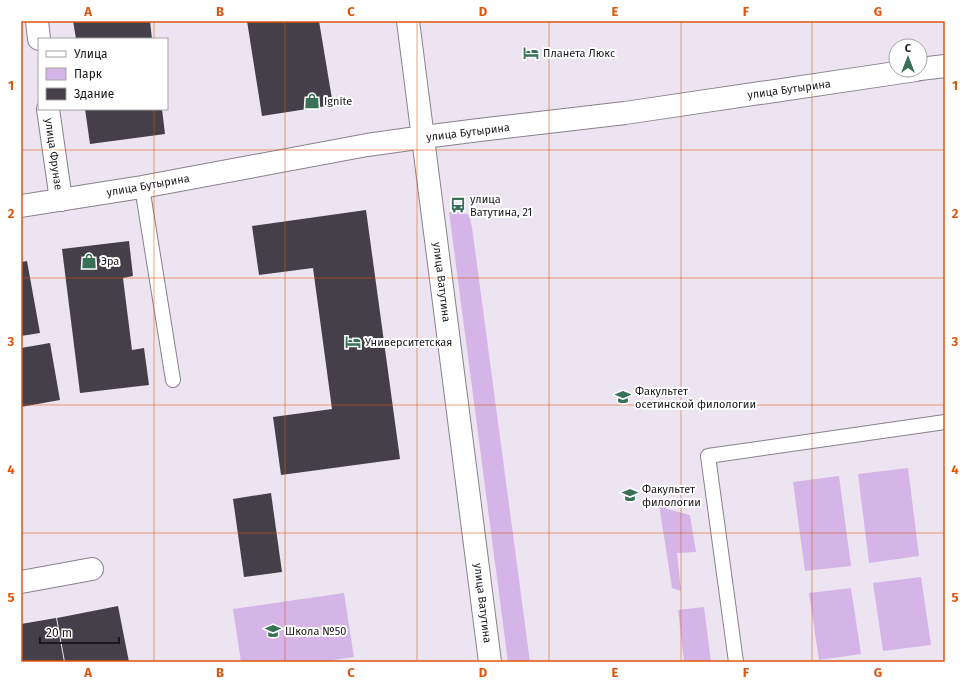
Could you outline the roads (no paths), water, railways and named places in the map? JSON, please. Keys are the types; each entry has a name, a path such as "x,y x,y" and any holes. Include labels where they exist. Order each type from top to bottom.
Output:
{"main road":[{"path":"37,21 39,38"},
{"name":"улица Ватутина","path":"408,21 490,662"},
{"path":"928,69 945,66"},
{"name":"улица Бутырина","path":"21,206 142,186 367,145 624,113 888,74"},
{"name":"улица Фрунзе","path":"48,110 61,200"},
{"path":"21,582 92,569"}],"lane":[{"path":"142,186 173,380"},
{"path":"736,662 708,456 945,422"}],"place":[{"name":"Планета Люкс","path":"531,53"},
{"name":"Ignite","path":"312,101"},
{"name":"улица Ватутина, 21","path":"458,205"},
{"name":"Эра","path":"89,261"},
{"name":"Университетская","path":"353,342"},
{"name":"Факультет осетинской филологии","path":"623,397"},
{"name":"Факультет филологии","path":"630,495"},
{"name":"Школа №50","path":"273,631"}]}
